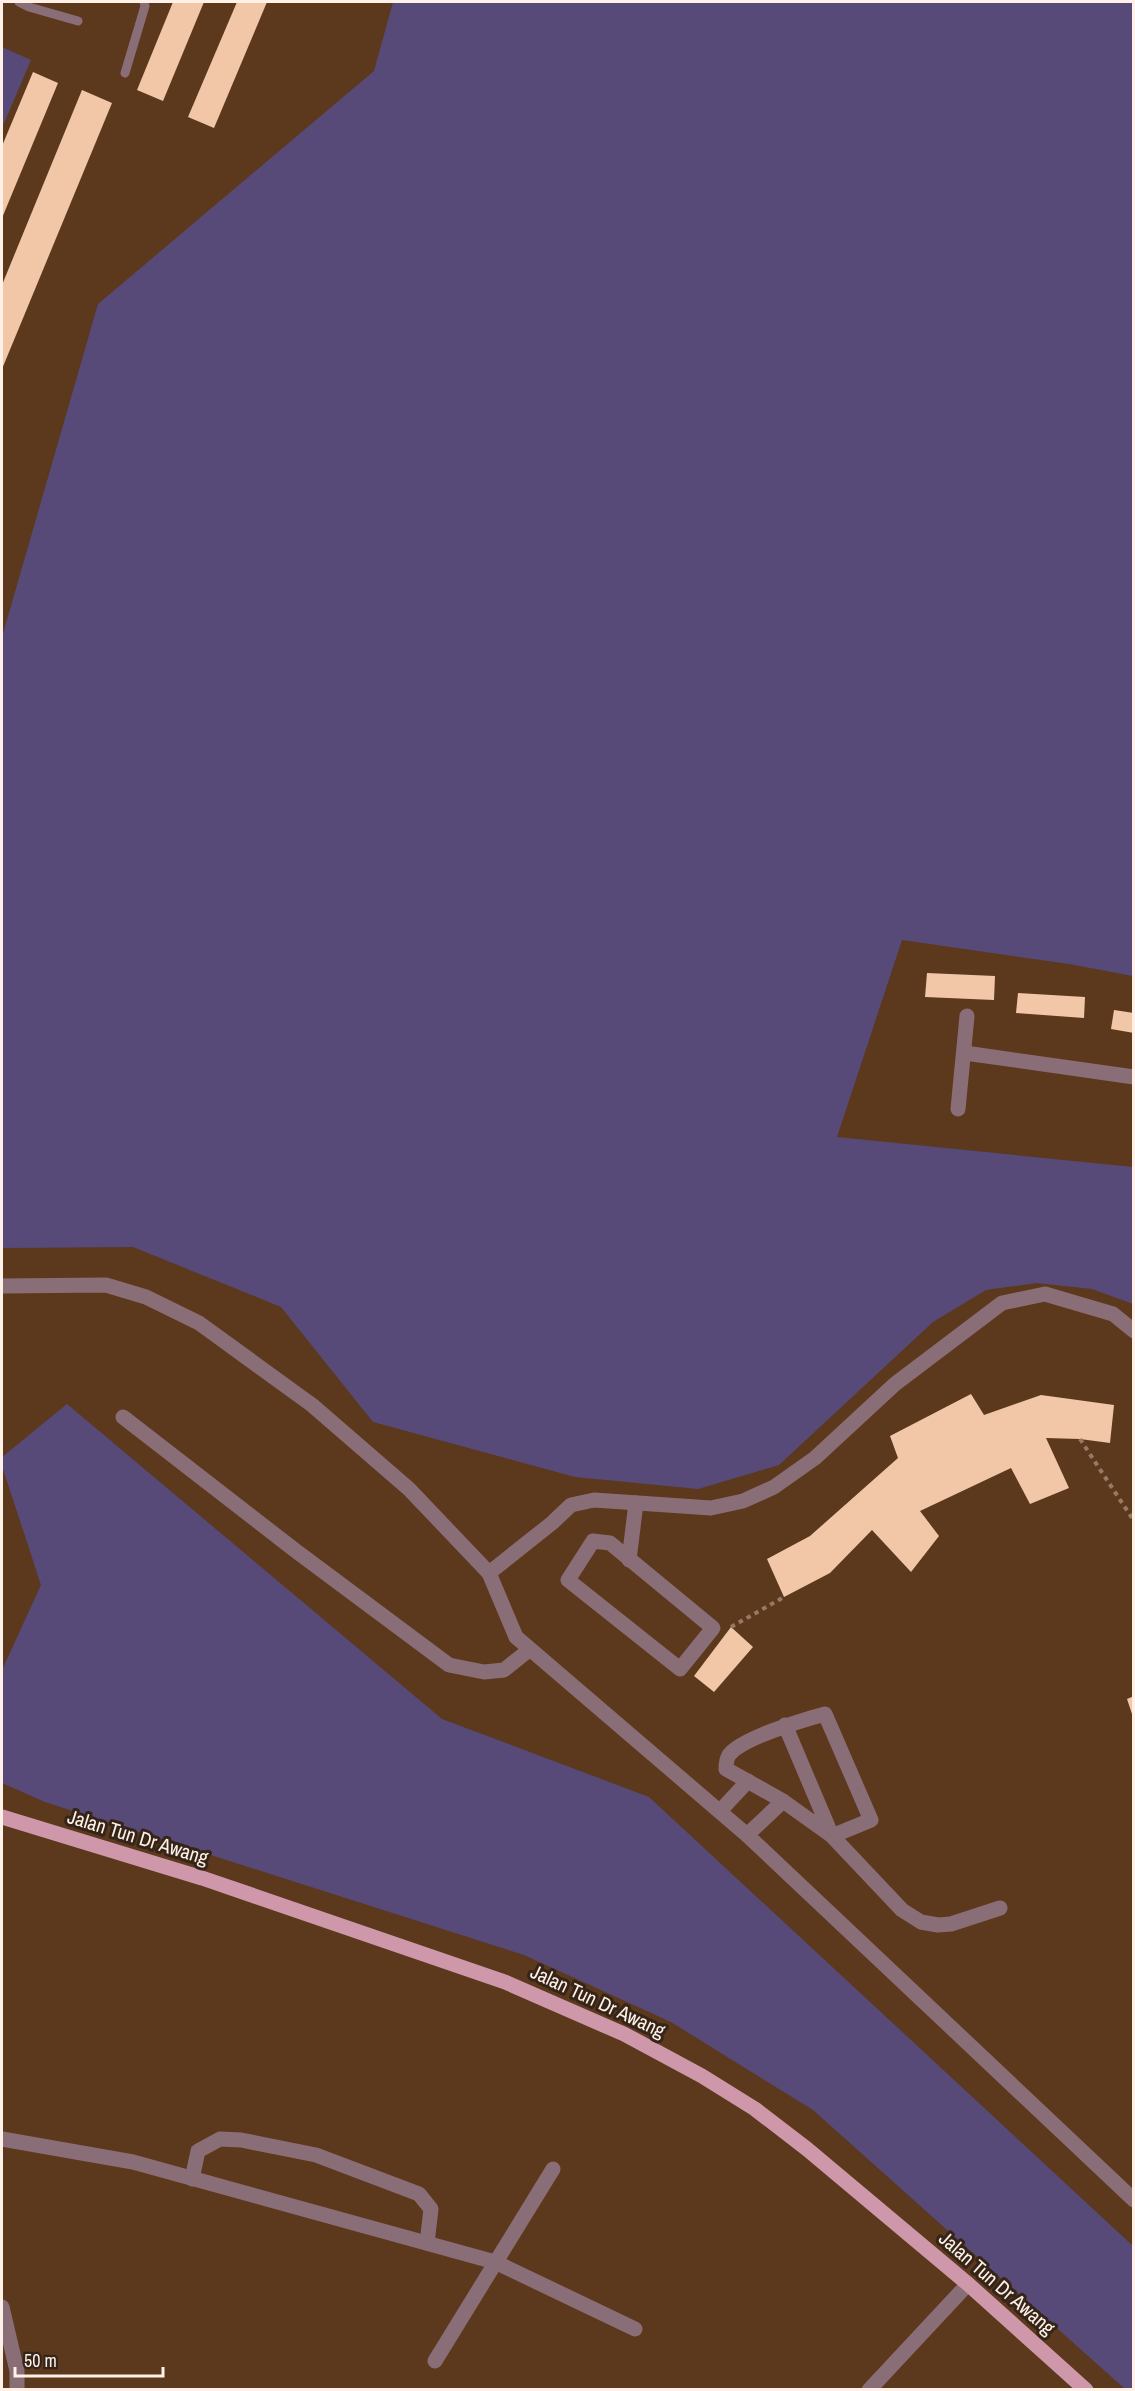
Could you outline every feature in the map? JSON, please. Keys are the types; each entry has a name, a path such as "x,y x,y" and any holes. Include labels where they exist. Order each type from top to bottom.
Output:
{"main road":[{"name":"Jalan Tun Dr Awang","path":"2,1816 202,1878 505,1982 624,2034 702,2076 755,2109 968,2284 1086,2390"}],"street":[{"path":"958,1109 967,1016"},
{"path":"964,1053 1134,1077"},
{"path":"2,1286 106,1285 146,1297 198,1323 312,1405 409,1489 489,1574 516,1637 529,1650 747,1835 1134,2200"},
{"path":"489,1574 571,1505 594,1500 711,1508 743,1501 774,1487 815,1458 895,1384 1002,1303 1045,1294 1113,1314 1134,1331"},
{"path":"123,1417 296,1551 450,1665 484,1672 504,1670 529,1650"},
{"path":"629,1560 636,1503"},
{"path":"593,1541 610,1543 629,1560 713,1628 680,1669 568,1580 593,1541"},
{"path":"832,1836 871,1820 825,1714 785,1725 730,1754 726,1761 726,1769 783,1801 832,1836 902,1910 921,1922 938,1925 951,1924 1000,1908"},
{"path":"785,1725 832,1836"},
{"path":"720,1811 748,1781"},
{"path":"747,1835 783,1801"},
{"path":"2,2139 132,2162 495,2262 635,2329"},
{"path":"192,2179 198,2151 220,2139 241,2140 316,2155 419,2194 431,2209 426,2243"},
{"path":"435,2361 553,2169"},
{"path":"869,2390 968,2284"},
{"path":"2,2307 17,2371 17,2390"}],"lane":[{"path":"19,2 78,21"},
{"path":"125,73 145,6 144,2"}],"path":[{"path":"1080,1439 1134,1521"},
{"path":"731,1628 784,1596"}],"shaded area":[{"path":"393,2 1133,2 1133,976 1069,964 902,940 837,1137 1133,1167 1133,1304 1092,1289 1037,1283 986,1290 933,1322 779,1465 698,1489 575,1477 373,1422 281,1307 133,1247 2,1248 2,637 98,304 374,71"},
{"path":"2,47 31,60 2,128"},
{"path":"67,1404 442,1719 649,1797 1133,2246 1133,2389 1125,2389 813,2110 671,2022 524,1955 45,1802 2,1783 2,1670 41,1585 2,1466 2,1457"}],"building":[{"path":"173,2 204,2 163,101 137,90"},
{"path":"237,2 267,2 214,128 188,117"},
{"path":"33,72 58,83 2,218 2,146"},
{"path":"82,90 112,103 2,369 2,285"},
{"path":"927,973 995,976 994,1000 925,997"},
{"path":"1018,993 1085,997 1084,1018 1016,1013"},
{"path":"1114,1010 1134,1013 1134,1033 1111,1029"},
{"path":"971,1394 984,1415 1041,1395 1114,1405 1110,1443 1046,1438 1069,1488 1030,1504 1011,1468 920,1511 939,1536 911,1572 872,1530 830,1573 784,1597 767,1559 810,1536 898,1458 890,1436"},
{"path":"731,1627 753,1647 714,1692 694,1676"},
{"path":"1134,1696 1134,1717 1133,1717 1127,1699"}]}
